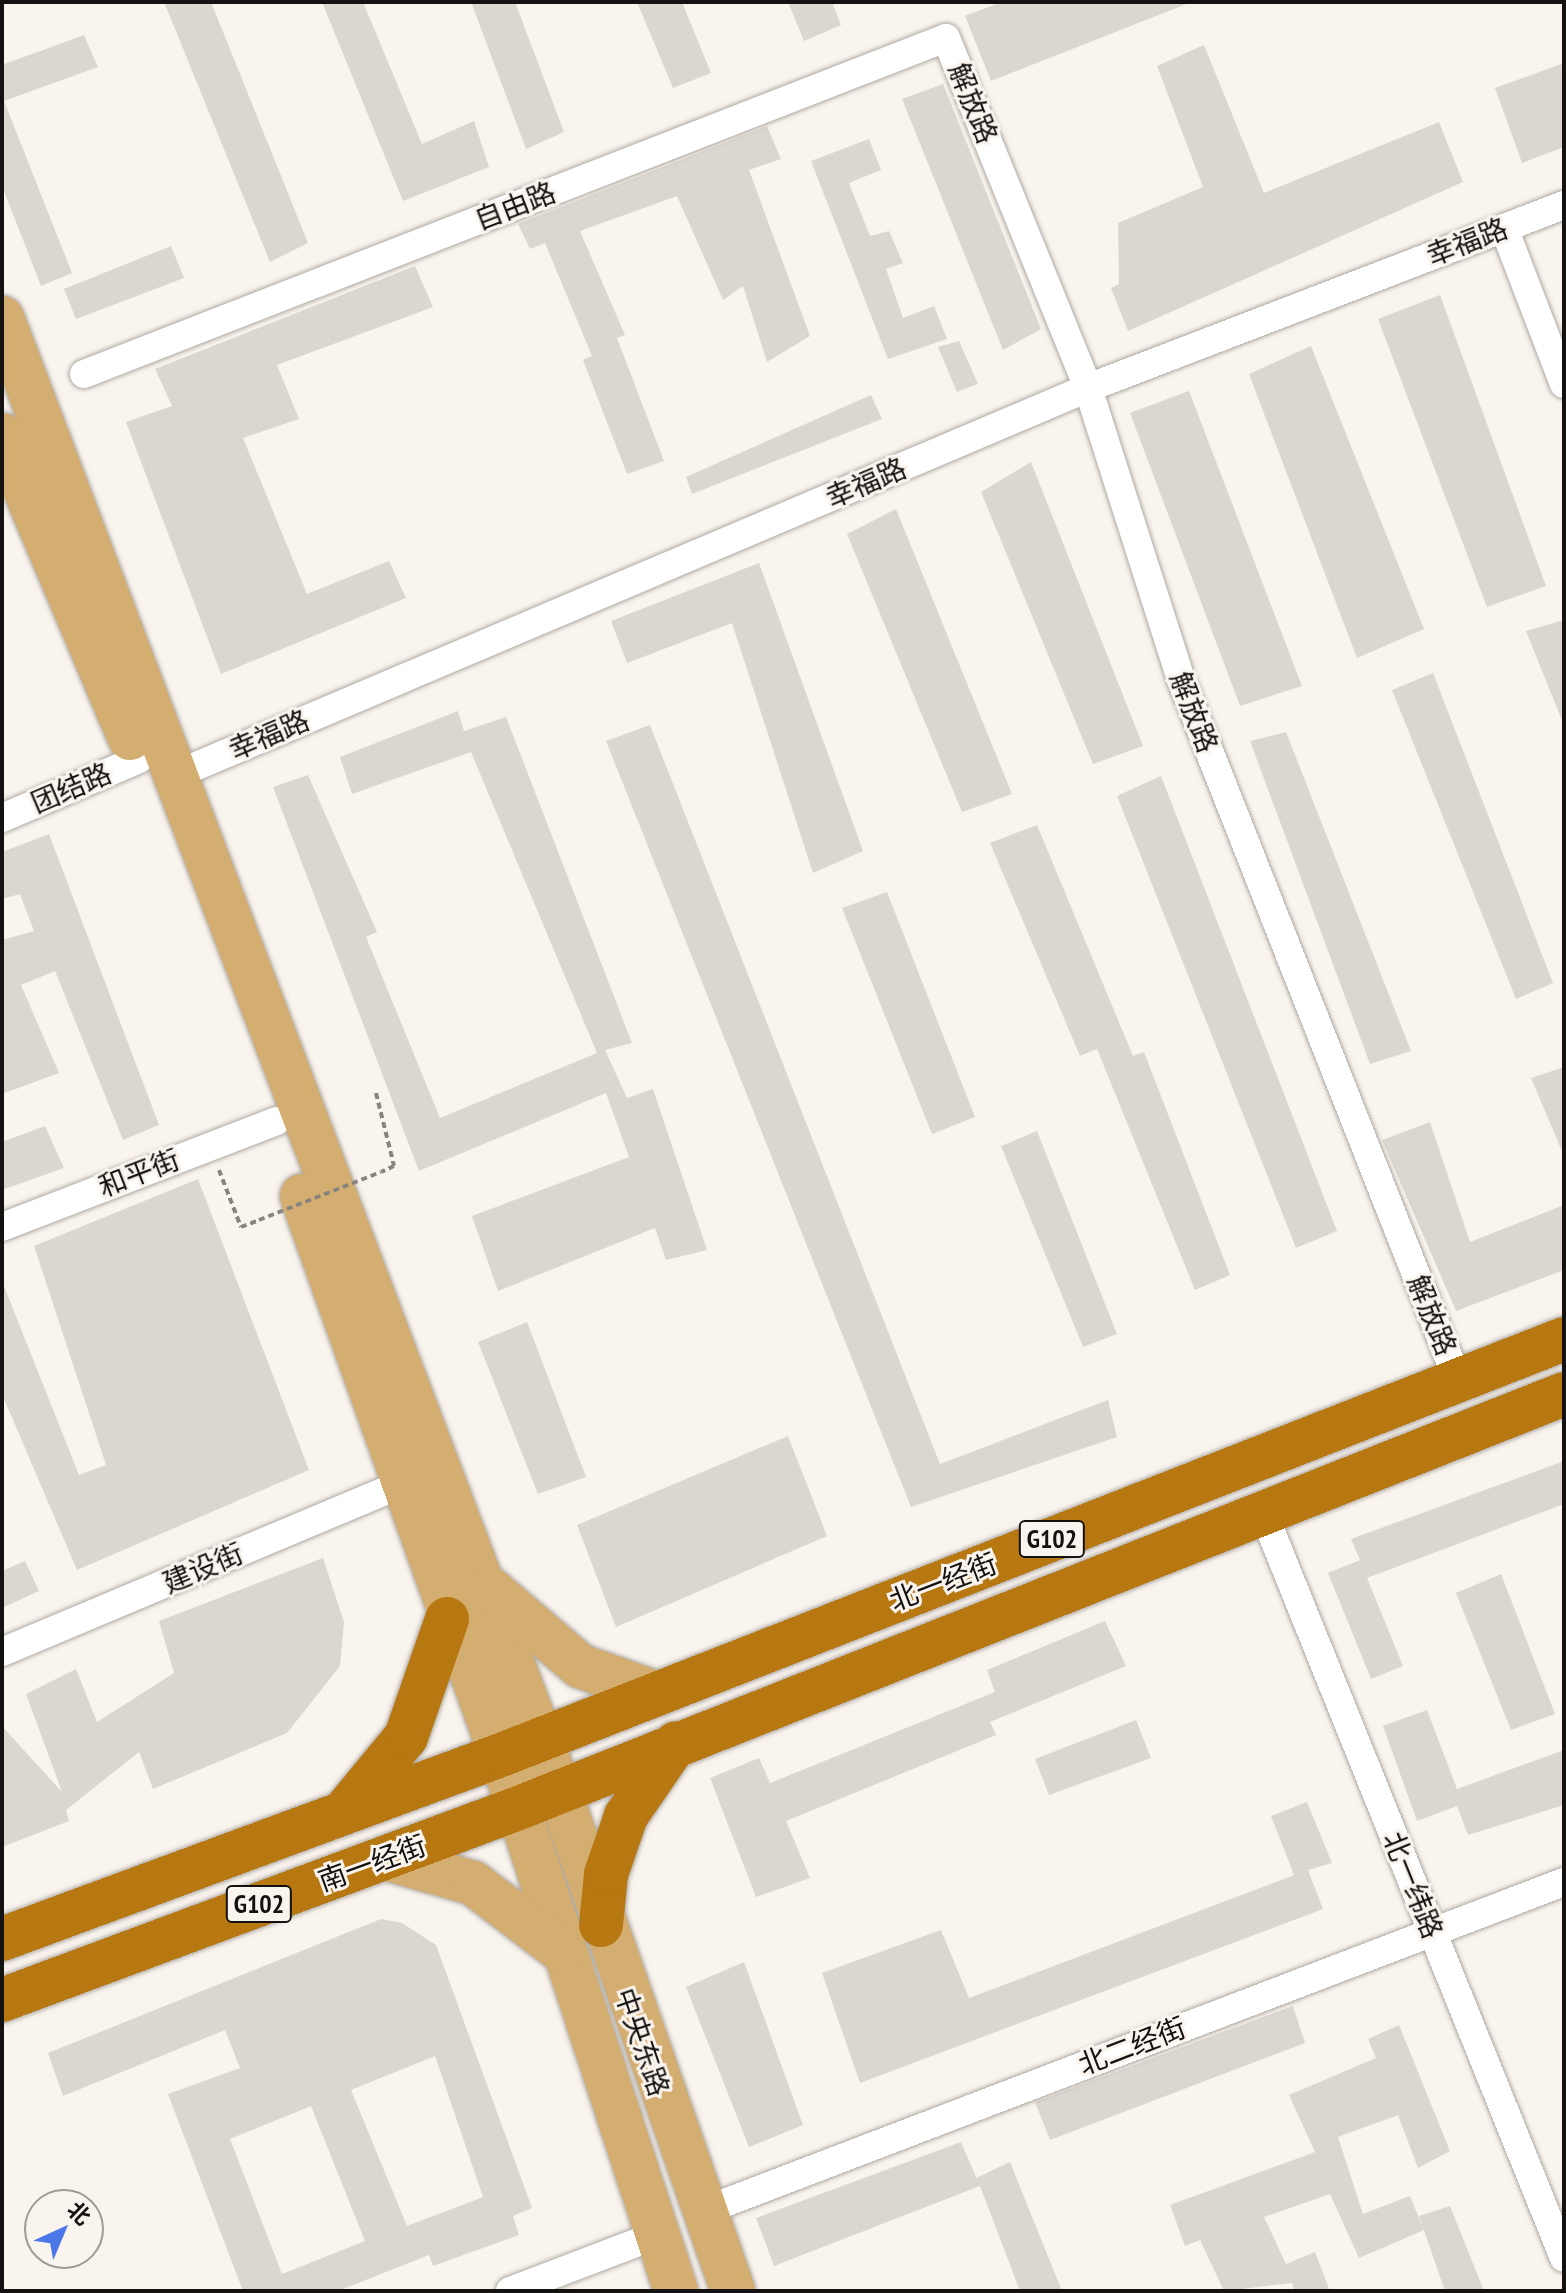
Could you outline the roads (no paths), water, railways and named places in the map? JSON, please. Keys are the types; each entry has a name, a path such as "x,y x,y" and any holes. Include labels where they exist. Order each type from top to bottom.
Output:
{"highway":[{"name":"北一经街","path":"501,1755 1564,1339"},
{"name":"北一经街","path":"535,1800 1564,1394"},
{"path":"338,1815 406,1737 447,1619"},
{"path":"601,1925 606,1874 626,1816 676,1743"},
{"name":"南一经街","path":"2,1939 501,1755"},
{"name":"南一经街","path":"2,2000 535,1800"}],"main road":[{"path":"2,318 62,538 480,1578 541,1739 535,1800"},
{"path":"2,435 62,538"},
{"path":"156,767 276,1121 404,1483 447,1619 501,1755 535,1800"},
{"path":"480,1578 580,1666 658,1694"},
{"name":"中央东路","path":"535,1800 601,1925 701,2212 733,2291"},
{"name":"中央东路","path":"535,1800 561,1950 654,2236 676,2291"},
{"path":"385,1858 473,1883 561,1950"}],"street":[{"name":"自由路","path":"84,374 946,38"},
{"name":"解放路","path":"946,38 1088,388 1180,677 1458,1381"},
{"name":"幸福路","path":"156,767 1088,388 1564,205"},
{"path":"1504,228 1564,384"},
{"name":"团结路","path":"2,818 156,767"},
{"name":"和平街","path":"2,1227 276,1121"},
{"name":"建设街","path":"2,1652 404,1483"},
{"name":"北一纬路","path":"1263,1512 1564,2258"},
{"name":"北二经街","path":"701,2212 1564,1882"},
{"path":"510,2291 654,2236"}]}
